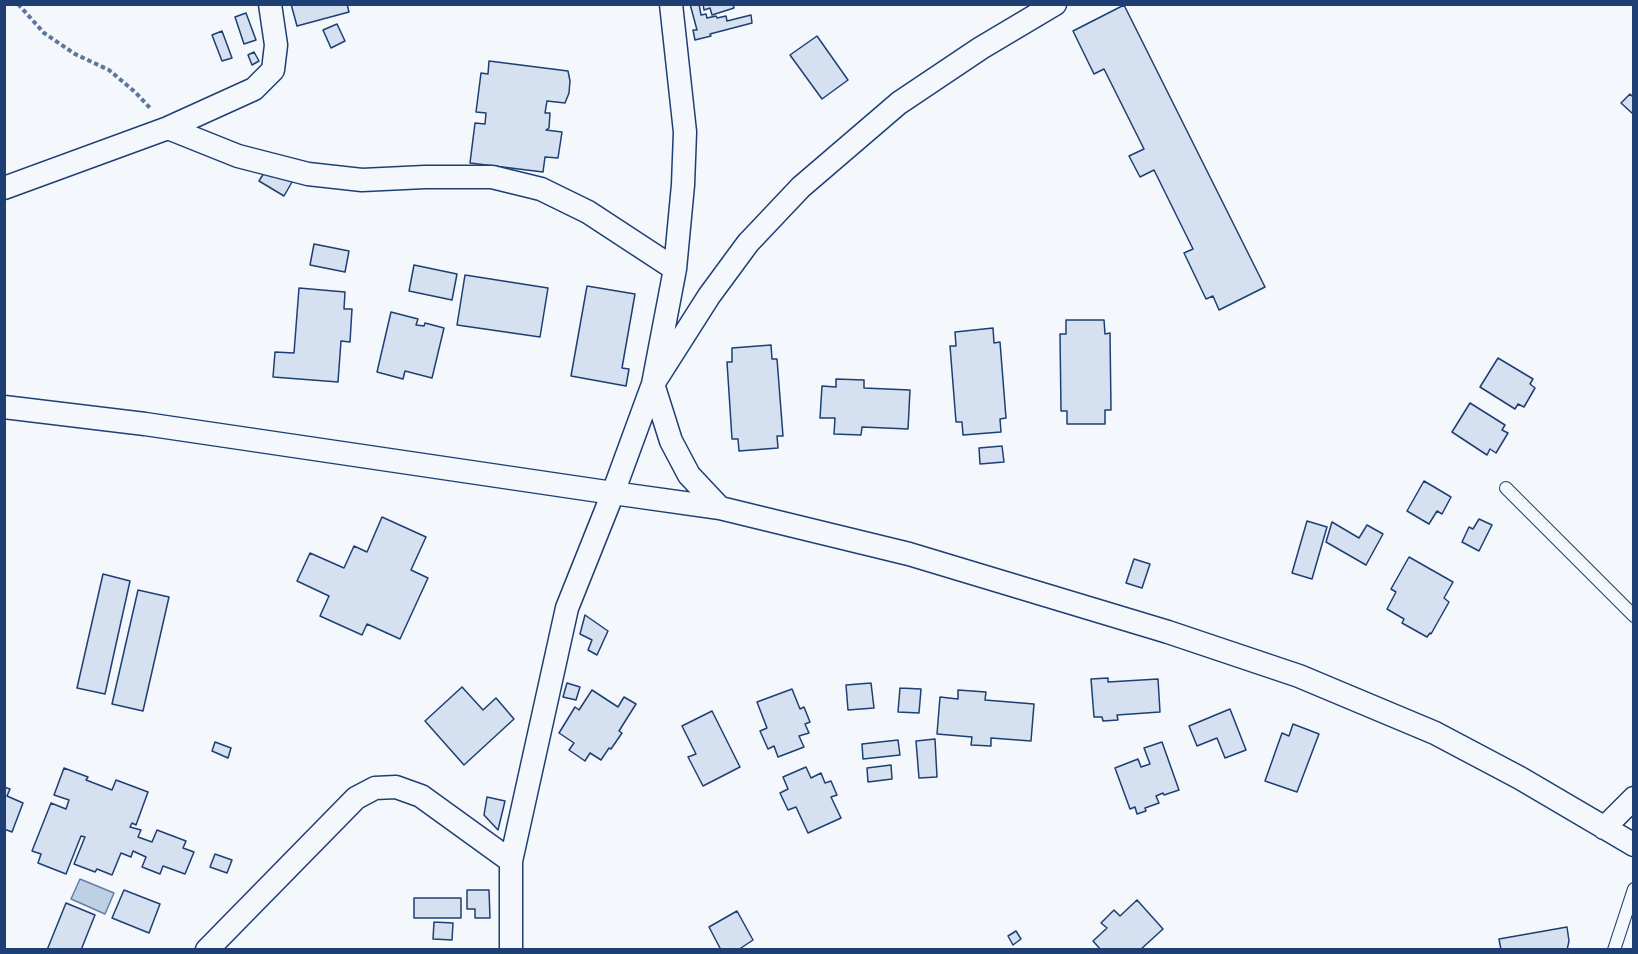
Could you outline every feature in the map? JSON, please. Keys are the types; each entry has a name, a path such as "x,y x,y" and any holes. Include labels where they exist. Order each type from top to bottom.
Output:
{"street":[{"path":"4,188 168,128 254,89 273,70 276,45 270,4"},
{"path":"511,950 511,861 567,608 653,384 675,269 683,185 685,132 670,4"},
{"path":"720,508 689,475 671,441 653,384 709,296 748,243 801,187 899,104 981,48 1055,4"},
{"path":"168,128 238,156 308,174 362,180 492,177 541,189 588,212 675,269"},
{"path":"4,407 145,424 720,508 909,554 1168,632 1299,676 1435,733 1520,778 1634,845"},
{"path":"207,950 356,798 375,788 396,787 421,796 511,861"},
{"path":"1604,828 1634,798"}],"lane":[{"path":"1506,488 1634,616"},
{"path":"1614,950 1634,890"}],"path":[{"path":"18,4 45,33 75,54 109,70 135,92 168,128"}],"water":[{"path":"80,879 114,893 105,914 71,899"}],"building":[{"path":"291,4 347,4 349,12 297,26"},
{"path":"690,4 699,4 701,15 706,14 707,18 726,16 727,21 751,15 752,23 695,40 693,30 697,30"},
{"path":"703,4 733,4 734,8 712,15 710,8 704,10"},
{"path":"1124,5 1265,287 1219,310 1213,296 1206,299 1184,253 1193,249 1154,170 1140,177 1129,156 1144,149 1104,69 1094,74 1073,31"},
{"path":"246,13 256,40 244,44 235,17"},
{"path":"337,24 345,41 331,48 323,30"},
{"path":"222,31 232,58 222,61 212,35"},
{"path":"817,36 848,80 822,99 790,55"},
{"path":"254,52 259,61 252,65 248,55"},
{"path":"489,61 568,71 569,93 565,103 547,101 545,113 550,113 549,128 546,130 562,132 558,158 545,157 543,172 470,163 475,123 485,124 486,113 476,112 481,73 488,74"},
{"path":"1630,94 1634,98 1633,114 1621,103"},
{"path":"267,168 292,182 284,196 259,181"},
{"path":"314,244 349,251 345,272 310,265"},
{"path":"414,265 457,274 452,300 409,291"},
{"path":"465,275 548,288 540,337 457,325"},
{"path":"587,286 635,294 622,368 629,369 626,386 571,376"},
{"path":"299,288 345,292 344,309 352,309 350,342 341,341 338,382 273,377 275,352 294,353"},
{"path":"391,312 418,319 416,325 424,326 425,323 444,328 432,378 405,371 403,379 377,372"},
{"path":"1066,320 1104,320 1105,334 1110,333 1111,410 1105,410 1105,424 1067,424 1067,411 1061,411 1060,334 1066,334"},
{"path":"993,328 994,343 1000,342 1006,418 1000,419 1001,432 963,435 962,422 956,422 950,346 956,346 955,332"},
{"path":"771,345 772,359 777,359 783,436 777,436 778,448 739,451 738,439 732,439 727,362 732,362 732,348"},
{"path":"1498,358 1533,379 1530,384 1535,388 1524,407 1518,404 1515,409 1480,387"},
{"path":"836,379 864,380 864,388 910,390 908,429 862,427 861,435 834,434 835,418 820,418 822,386 836,387"},
{"path":"1470,403 1505,425 1502,430 1508,433 1496,453 1490,449 1487,455 1452,432"},
{"path":"1002,446 1004,462 980,464 979,448"},
{"path":"1424,481 1451,497 1442,514 1437,511 1429,524 1407,511"},
{"path":"382,517 426,537 411,570 428,578 400,639 367,624 362,635 320,616 329,596 297,581 310,553 344,568 354,546 367,552"},
{"path":"1479,519 1492,525 1479,551 1462,542 1469,527 1473,529"},
{"path":"1307,521 1327,527 1312,579 1292,573"},
{"path":"1332,522 1359,538 1367,525 1383,534 1366,565 1326,542"},
{"path":"1409,557 1453,582 1444,598 1449,602 1427,637 1402,623 1404,619 1387,609 1396,592 1391,589"},
{"path":"1134,559 1150,564 1142,588 1126,583"},
{"path":"103,574 130,581 105,694 77,688"},
{"path":"138,590 169,597 143,711 112,704"},
{"path":"585,615 608,631 597,655 588,650 592,640 580,634"},
{"path":"1108,678 1108,682 1158,679 1160,712 1117,715 1118,720 1103,721 1102,717 1094,717 1091,679"},
{"path":"567,683 580,687 576,700 563,697"},
{"path":"871,683 874,708 848,710 846,685"},
{"path":"462,687 483,710 496,698 514,719 464,765 425,721"},
{"path":"900,688 921,689 919,713 898,712"},
{"path":"792,689 800,709 804,707 810,722 805,724 809,733 799,736 804,747 778,757 774,746 768,749 760,731 767,728 757,702"},
{"path":"592,690 618,707 624,697 636,704 619,731 622,733 611,749 609,748 601,760 590,753 585,761 569,750 574,743 559,733 575,707 579,710"},
{"path":"958,690 986,692 985,700 1034,704 1031,741 991,738 991,746 971,745 972,737 937,734 940,697 958,699"},
{"path":"1230,709 1246,750 1225,758 1217,738 1197,746 1189,726"},
{"path":"712,711 740,767 703,786 688,757 696,754 682,726"},
{"path":"1293,724 1319,734 1297,792 1265,781 1282,733 1289,736"},
{"path":"935,739 937,777 919,778 916,741"},
{"path":"898,740 900,755 863,759 862,744"},
{"path":"215,742 231,748 228,758 212,751"},
{"path":"1162,742 1179,790 1156,796 1159,803 1137,814 1135,807 1130,809 1115,768 1138,759 1141,767 1150,764 1144,748"},
{"path":"891,765 892,779 868,782 867,768"},
{"path":"806,767 811,778 821,773 825,783 831,781 837,795 831,797 841,818 808,833 796,807 788,810 780,793 788,789 783,777"},
{"path":"64,768 88,777 86,780 112,790 116,780 148,792 136,825 132,823 130,827 141,830 138,837 152,842 157,830 186,841 183,848 194,852 185,874 163,866 160,874 142,867 146,857 133,851 131,857 121,853 112,875 97,869 95,872 74,864 85,837 81,836 66,874 38,863 41,854 32,851 51,803 66,809 69,800 54,795"},
{"path":"4,787 10,789 7,796 23,803 12,832 4,829"},
{"path":"487,797 505,801 498,830 484,815"},
{"path":"215,854 232,860 227,873 210,867"},
{"path":"124,890 160,904 149,933 112,918"},
{"path":"467,890 489,890 490,918 475,918 475,909 467,909"},
{"path":"414,898 461,898 461,918 414,918"},
{"path":"1137,900 1163,929 1140,950 1101,950 1093,941 1107,928 1101,923 1114,910 1120,916"},
{"path":"66,903 95,915 81,950 47,950"},
{"path":"737,911 753,940 738,950 721,950 709,927"},
{"path":"434,922 453,923 452,940 433,939"},
{"path":"1567,927 1569,941 1567,950 1501,950 1499,939"},
{"path":"1016,931 1021,939 1013,945 1008,936"}]}
